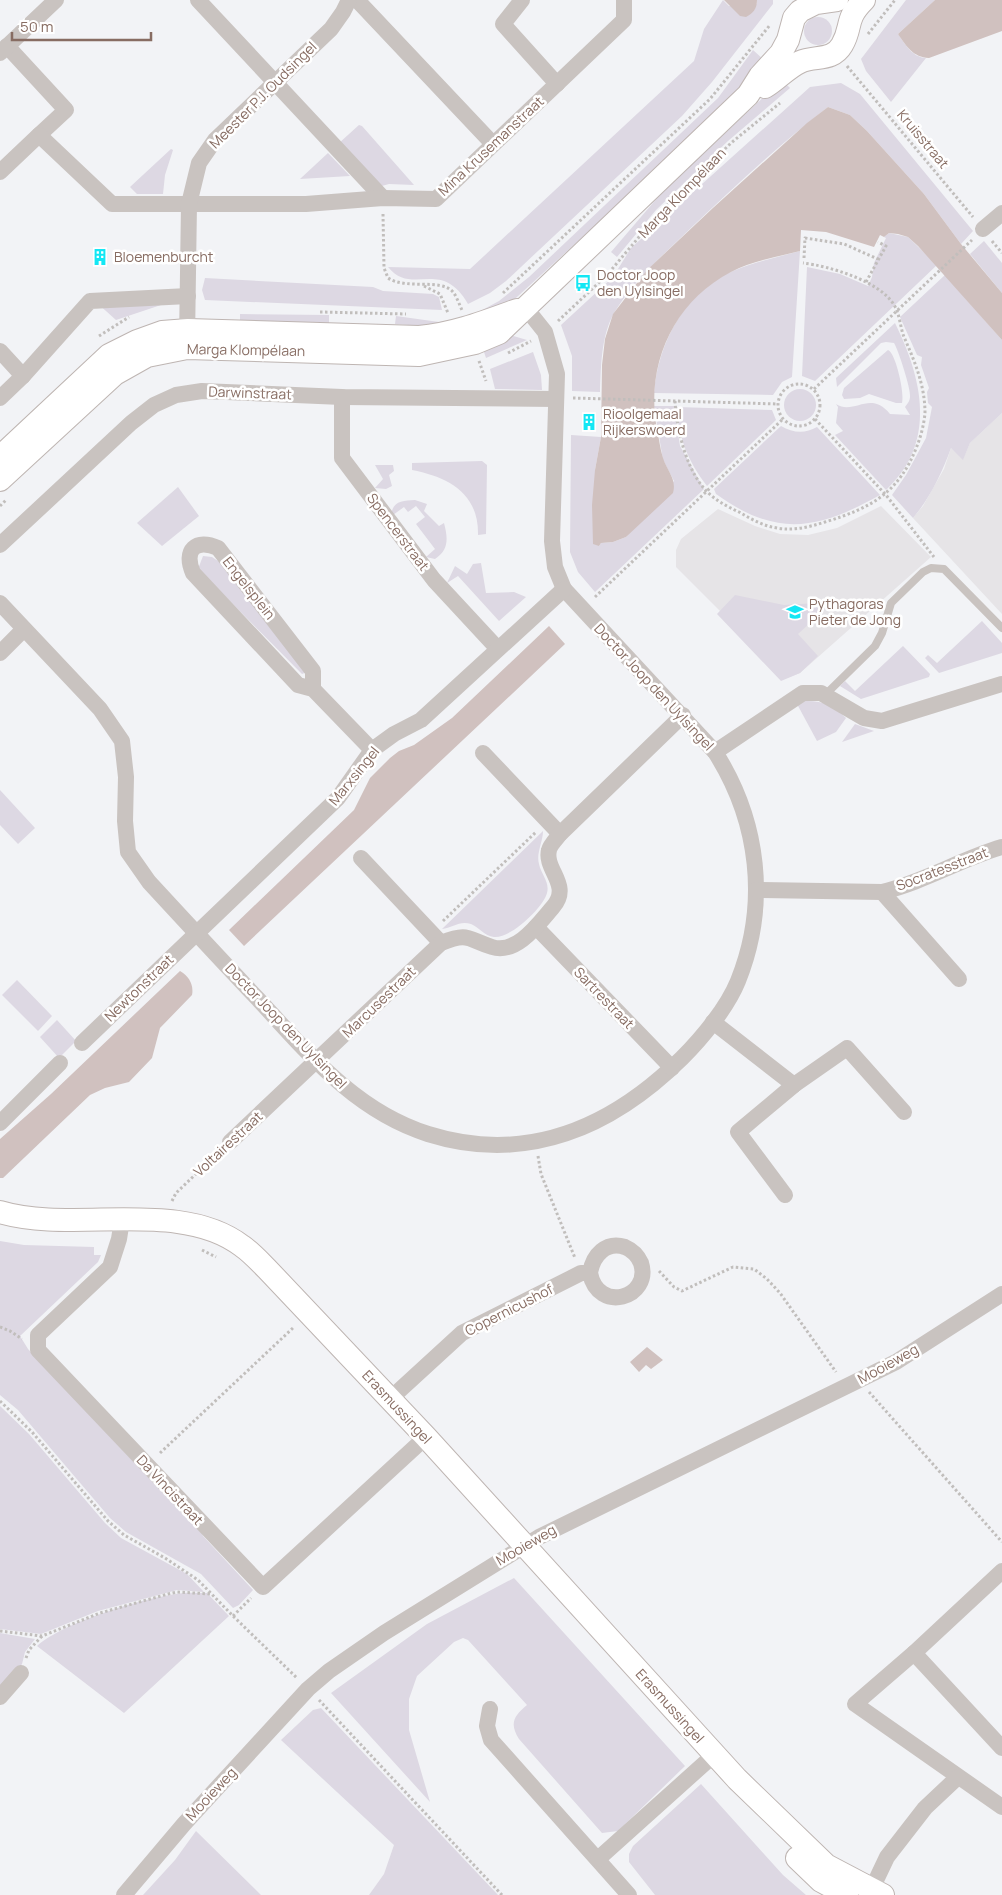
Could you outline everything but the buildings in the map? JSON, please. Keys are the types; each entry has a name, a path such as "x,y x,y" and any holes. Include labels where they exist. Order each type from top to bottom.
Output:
{"street":[{"path":"0,172 66,110 3,50 56,0"},
{"path":"198,0 383,198"},
{"name":"Meester P.J. Oudsingel","path":"188,339 189,204 198,163 214,140 331,29 349,0"},
{"path":"357,0 493,144"},
{"path":"522,0 503,24 557,84"},
{"name":"Mina Krusemanstraat","path":"39,135 112,204 306,204 383,198 436,199 624,20 624,0"},
{"name":"Marga Klompélaan","path":"0,457 109,355 136,341 162,332 188,339 419,355 468,345 499,333 748,95 760,76 781,53 788,40 794,18 800,10 816,3 837,0"},
{"name":"Marga Klompélaan","path":"748,95 770,84 802,61 827,57 836,52 842,44 851,13 864,0"},
{"path":"983,229 1002,213"},
{"path":"0,398 23,376 90,301 188,296"},
{"name":"Doctor Joop den Uylsingel","path":"0,603 100,709 122,741 126,777 125,821 128,852 148,882 317,1062 355,1097 380,1113 427,1134 482,1144 553,1139 601,1120 629,1103 672,1068 695,1045 713,1022 738,982 752,930 756,890 753,844 742,802 729,774 715,752 683,715 564,589 555,567 552,541 557,374 545,332 525,307"},
{"name":"Marga Klompélaan","path":"0,480 115,374 147,356 188,339"},
{"path":"0,351 23,376"},
{"name":"Darwinstraat","path":"0,545 131,423 154,405 176,395 202,391 342,397 556,399"},
{"name":"Spencerstraat","path":"342,397 342,458 434,580 498,649"},
{"name":"Engelsplein","path":"313,688 313,671 218,548 207,544 198,545 191,551 188,562 193,573 298,685 313,688 372,750"},
{"name":"Marxsingel","path":"196,933 338,798 372,750 394,734 420,720 564,589"},
{"path":"0,653 24,629"},
{"path":"715,752 802,693 821,693 864,718 882,721 1002,684"},
{"name":"Marcusestraat","path":"317,1062 437,938 470,937 494,948 515,945 536,927 557,903 560,883 550,862 549,850 560,834 683,715"},
{"path":"483,753 560,834"},
{"name":"Socratesstraat","path":"756,890 882,892 902,887 982,853 1002,847"},
{"path":"361,858 437,938"},
{"name":"Socratesstraat","path":"882,892 959,979"},
{"name":"Sartrestraat","path":"536,927 672,1068"},
{"name":"Newtonstraat","path":"82,1043 196,933"},
{"path":"713,1022 794,1085"},
{"path":"785,1195 738,1132 794,1085 847,1048 904,1112"},
{"name":"Voltairestraat","path":"230,1142 317,1062"},
{"path":"0,1123 60,1063"},
{"name":"Erasmussingel","path":"0,1212 44,1220 122,1220 193,1225 214,1231 241,1245 267,1268 426,1437 715,1754 801,1864 821,1880 847,1895"},
{"path":"38,1342 38,1335 110,1267 119,1240 122,1220"},
{"path":"610,1246 628,1248 640,1260 642,1269 639,1285 626,1296 618,1298 602,1294 586,1273 595,1256 610,1246"},
{"name":"Copernicushof","path":"390,1399 462,1332 586,1273"},
{"name":"Mooieweg","path":"124,1895 184,1824 308,1689 329,1671 384,1633 525,1545 896,1362 1002,1294"},
{"name":"Da Vincistraat","path":"38,1342 38,1350 262,1587"},
{"path":"262,1587 426,1437"},
{"path":"1002,1571 914,1653 855,1704 1002,1807"},
{"path":"914,1653 1002,1748"},
{"path":"0,1697 21,1673"},
{"path":"490,1709 487,1726 491,1740 629,1895"},
{"name":"Erasmussingel","path":"598,1859 715,1754"},
{"path":"875,1893 888,1857 925,1808 958,1777"},
{"name":"Erasmussingel","path":"737,1780 826,1865 875,1893"}],"lane":[{"path":"825,695 875,646 882,633 891,603 923,572 931,568 944,569 1002,628"}],"path":[{"path":"864,40 895,0"},
{"path":"499,296 520,279 710,99 771,23"},
{"name":"Kruisstraat","path":"845,64 983,229"},
{"name":"Marga Klompélaan","path":"505,354 545,332 607,275 660,212 731,143 785,98"},
{"path":"383,198 384,268 388,278 400,284 446,287 454,292 464,314 470,311"},
{"path":"804,258 805,238 844,244 878,259"},
{"path":"866,282 886,246 878,242"},
{"path":"814,389 965,247"},
{"path":"676,401 678,432 682,446 697,475 711,496 753,520 777,528 792,529 837,518 869,505 886,495 904,473 913,456 925,415 923,389 918,370 894,305 887,298 866,282 836,270 804,263"},
{"path":"480,363 488,360"},
{"path":"803,383 814,389 821,404 816,419 803,426 788,423 783,419 778,404 783,390 789,386 803,383"},
{"path":"586,398 778,404"},
{"path":"582,610 783,419"},
{"path":"816,419 886,495 944,569"},
{"path":"437,938 548,822"},
{"path":"536,1141 541,1174 586,1273"},
{"name":"Voltairestraat","path":"171,1222 172,1202 176,1193 230,1142"},
{"path":"200,1249 223,1260"},
{"path":"640,1260 654,1267 674,1287 682,1290 733,1267 754,1269 761,1273 853,1384 1002,1542"},
{"path":"288,1321 301,1335"},
{"path":"0,1327 22,1339 38,1342"},
{"path":"147,1465 294,1327"},
{"path":"0,1401 32,1432 108,1521 124,1535 188,1571 212,1594 232,1616 308,1689 502,1895"},
{"path":"232,1616 262,1587"},
{"path":"21,1673 29,1650 42,1636 100,1613 168,1594 177,1592 212,1594"},
{"path":"0,1630 42,1636"}],"shaded area":[{"path":"723,0 729,6 757,4 757,0 773,0 773,4 712,82 682,116 506,281 490,293 468,304 458,290 447,283 427,279 407,279 397,275 388,267 470,269 694,61 704,29"},
{"path":"724,0 757,0 754,10 746,17 740,16"},
{"path":"906,0 935,0 898,34 913,53 926,58 891,102 866,71 861,59"},
{"path":"935,0 1002,0 1002,31 929,58 919,56 908,47 898,34"},
{"path":"818,17 828,21 832,31 828,41 818,45 808,41 804,31 808,21"},
{"path":"753,50 764,60 749,79 671,156 517,297 503,308 473,315 499,301 529,277 718,98"},
{"path":"782,80 790,88 728,141 656,210 617,257 611,252 664,190"},
{"path":"841,83 860,94 973,231 961,244 924,194 867,131 850,115 828,107 742,180 640,278 614,313 606,332 602,352 600,392 572,391 572,356 561,325 613,277 631,248 810,87"},
{"path":"828,107 850,115 867,131 924,194 961,244 1002,293 1002,340 908,237 889,233 884,237 880,235 874,247 826,232 801,230 800,251 756,262 731,272 693,300 679,318 668,338 660,360 655,382 654,405 661,451 674,483 673,493 626,537 613,542 601,543 599,546 593,544 592,505 595,470 601,437 602,365 605,339 613,314 647,270 807,123"},
{"path":"359,125 362,126 414,185 389,184 378,187 338,144"},
{"path":"171,149 173,150 165,175 163,194 137,194 130,187"},
{"path":"328,153 350,176 300,179"},
{"path":"889,233 908,237 937,265 815,381 802,376 807,267 840,274 868,286 872,277 874,263 886,238 884,237"},
{"path":"984,241 1002,263 1002,293 970,254"},
{"path":"800,251 792,377 782,382 773,395 654,393 661,356 668,338 688,305 701,291 733,271"},
{"path":"945,275 1002,340 1002,413 970,443 963,460 951,448 935,485 913,518 892,495 906,475 926,438 932,407 928,403 927,392 929,388 921,365 922,357 917,355 900,317"},
{"path":"205,278 373,287 383,291 433,294 439,297 442,310 205,300 202,290"},
{"path":"96,302 164,304 116,320"},
{"path":"240,314 329,315 329,323 281,329 240,327"},
{"path":"396,316 439,322 447,321 449,328 395,324"},
{"path":"895,323 918,387 919,431 913,451 902,471 886,490 835,435 843,431 836,423 838,407 836,404 849,407 869,403 876,404 883,407 890,414 910,415 905,407 909,402 910,392 894,343 881,343 837,387 836,378"},
{"path":"510,335 527,340 486,358 482,346"},
{"path":"888,350 894,358 899,375 902,403 896,403 869,394 860,398 844,399 842,395 844,388"},
{"path":"533,352 541,375 542,390 495,389 490,369"},
{"path":"800,389 811,394 816,405 811,416 800,421 789,416 784,405 789,394"},
{"path":"654,406 674,406 680,446 704,489 595,592 578,572 570,552 571,435 601,437 595,470 599,546 601,543 613,542 626,537 674,481 663,460"},
{"path":"677,407 772,410 776,420 707,486 694,468 685,449 679,429"},
{"path":"1002,413 1002,614 913,518 923,506 944,469 951,448 963,459 970,443"},
{"path":"781,426 799,432 817,427 880,495 836,516 817,522 797,524 778,523 758,518 716,494 714,489"},
{"path":"482,461 487,465 486,534 478,535 477,520 473,508 459,489 438,477 412,470 412,463"},
{"path":"375,465 393,465 394,471 389,475 392,486 386,489 375,488 383,479"},
{"path":"178,487 199,516 162,546 137,523"},
{"path":"415,500 427,504 424,511 439,526 444,523 446,534 445,548 435,559 426,557 435,549 416,524 425,517 416,506 408,512 404,507 393,515 391,514 392,509 397,504 403,501"},
{"name":"Pythagoras Pieter de Jong","path":"881,506 931,557 800,673 787,678 676,567 676,550 681,539 718,509 755,526 780,534 808,535 837,528"},
{"path":"203,556 212,557 221,563 307,672 302,674 198,569"},
{"path":"481,563 486,593 514,592 526,597 499,621 458,576 447,583 455,566 467,574 473,564"},
{"path":"735,595 784,605 833,602 798,634 818,656 800,673 781,681 717,614"},
{"path":"982,621 1002,643 1002,653 939,673 925,658 928,655 937,663"},
{"path":"549,626 565,644 244,946 229,930 354,810 370,778 399,751 414,745 452,718"},
{"path":"903,646 930,674 929,677 861,699 840,686 845,681 855,691"},
{"path":"803,701 816,701 827,704 846,718 836,732 817,741 797,704"},
{"path":"855,724 874,731 842,742"},
{"path":"0,790 35,828 18,844 0,825"},
{"path":"543,831 538,860 548,889 544,899 533,914 517,928 501,936 490,936 474,925 467,923 442,929"},
{"path":"180,971 190,981 192,995 160,1028 152,1058 129,1082 105,1088 90,1095 3,1178 0,1178 0,1139 51,1094"},
{"path":"17,980 52,1016 38,1031 2,995"},
{"path":"57,1020 76,1041 59,1058 40,1037"},
{"path":"0,1241 24,1245 94,1247 94,1255 101,1255 98,1262 20,1336 28,1349 189,1521 199,1526 203,1536 253,1590 239,1605 233,1608 201,1574 126,1532 110,1518 18,1410 0,1395"},
{"path":"647,1347 663,1360 651,1369 646,1365 639,1372 630,1362"},
{"path":"0,1406 29,1434 105,1523 121,1538 187,1574 204,1592 177,1590 98,1611 41,1634 0,1629"},
{"path":"514,1578 685,1766 618,1831 602,1833 519,1739 514,1728 514,1720 527,1705 468,1640 463,1638 454,1642 417,1676 409,1699 409,1730 430,1802 331,1693 427,1624"},
{"path":"180,1593 207,1593 229,1616 124,1713 37,1646 65,1628 124,1606"},
{"path":"0,1633 35,1639 25,1652 22,1664 0,1692"},
{"path":"321,1708 498,1895 369,1895 384,1874 394,1845 281,1740 313,1710"},
{"path":"701,1784 783,1875 806,1895 655,1895 629,1862 629,1854 633,1846"},
{"path":"196,1831 261,1895 143,1895 175,1860"}],"place":[{"name":"Bloemenburcht","path":"100,257"},
{"name":"Doctor Joop den Uylsingel","path":"583,283"},
{"name":"Rioolgemaal Rijkerswoerd","path":"589,422"},
{"name":"Pythagoras Pieter de Jong","path":"795,612"}]}
